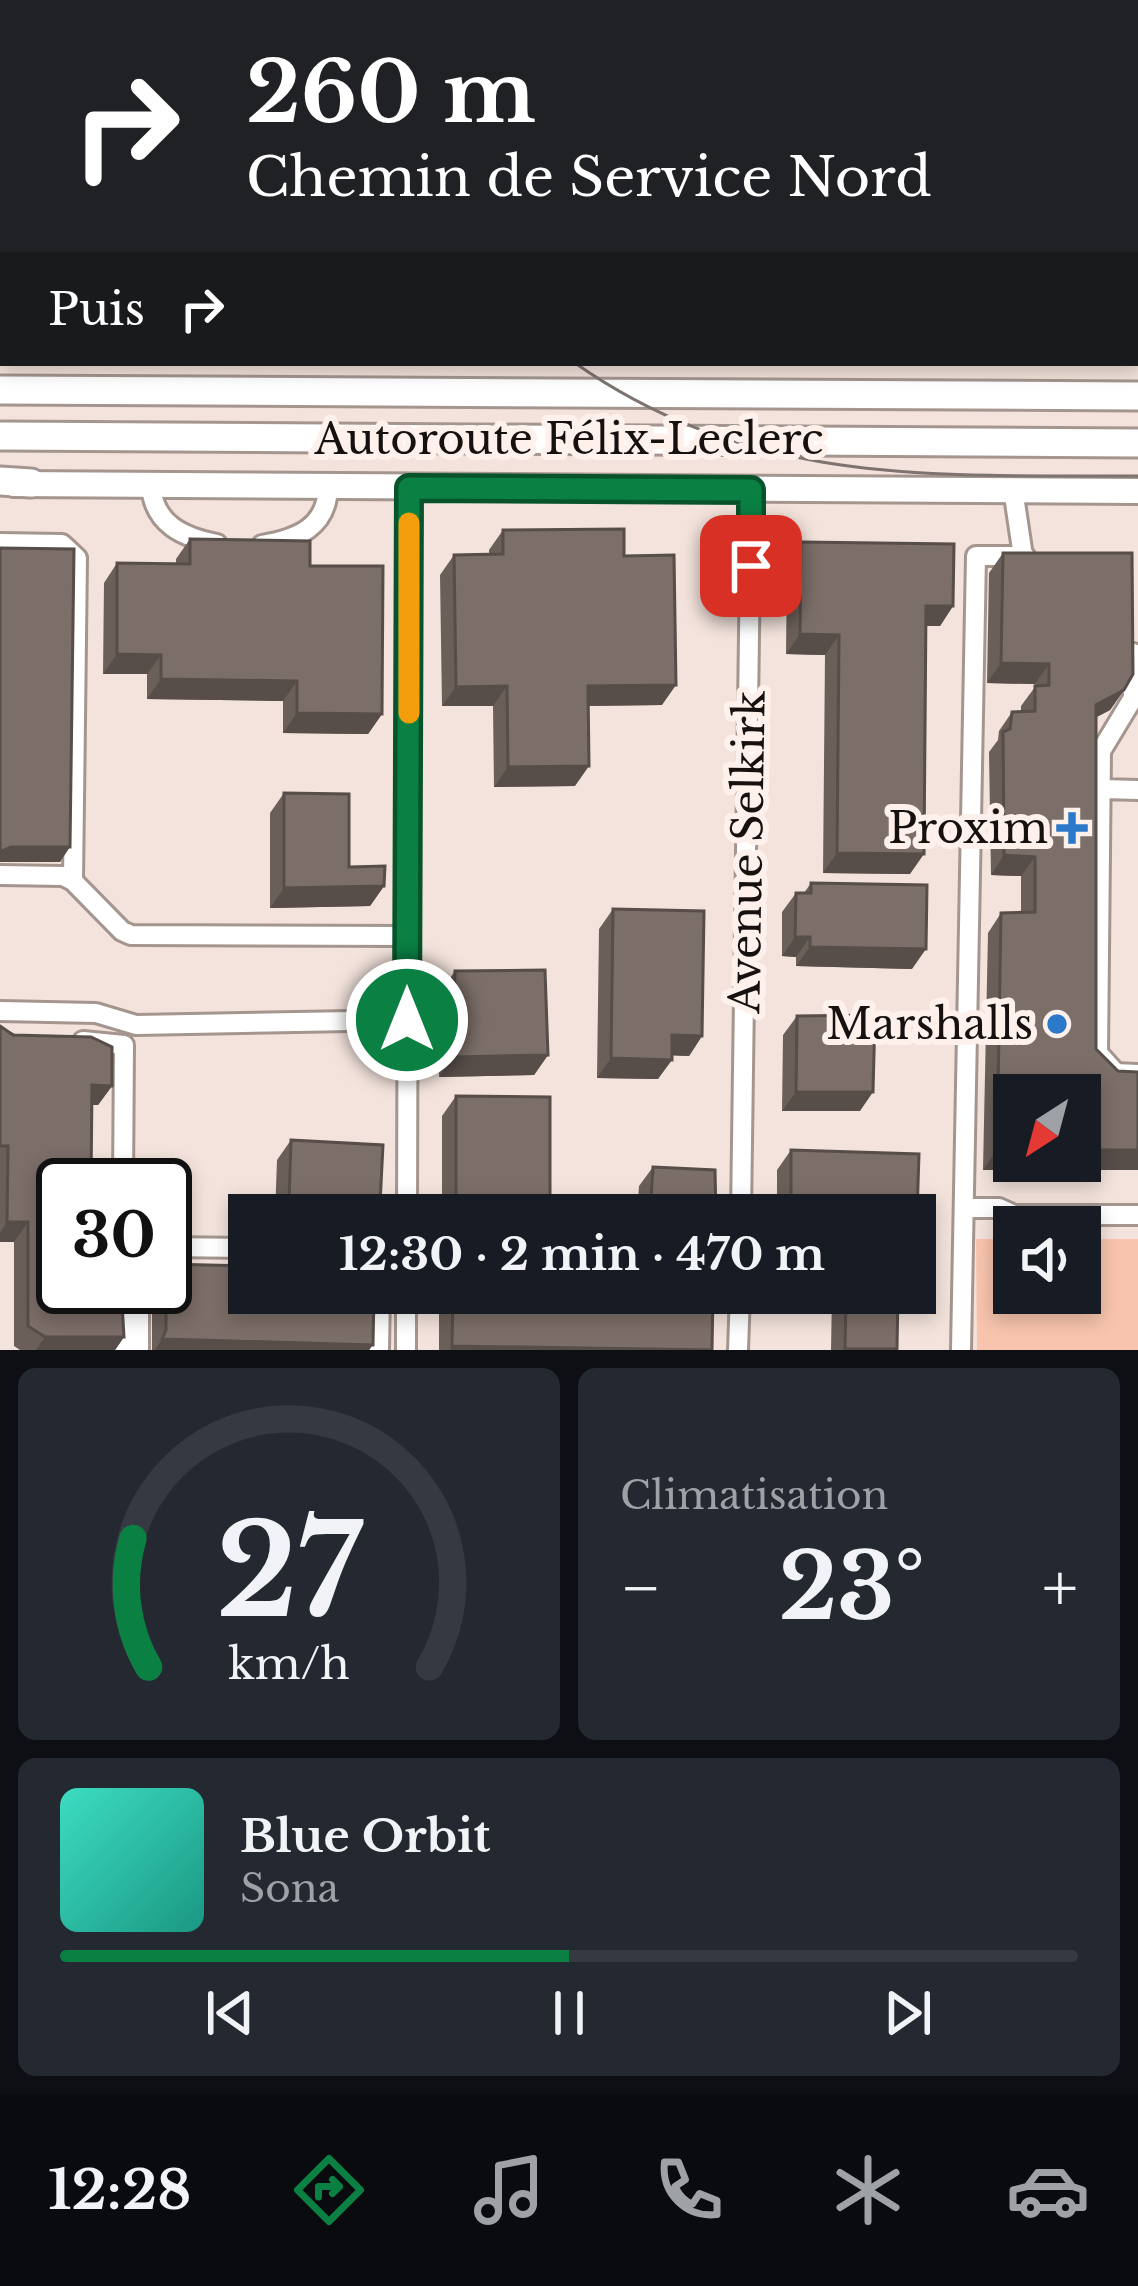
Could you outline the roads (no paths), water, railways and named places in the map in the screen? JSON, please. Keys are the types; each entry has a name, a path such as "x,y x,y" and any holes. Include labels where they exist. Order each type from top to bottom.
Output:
{"highway":[{"name":"Autoroute Félix-Leclerc","path":"0,390 1138,396"},
{"name":"Autoroute Félix-Leclerc","path":"0,436 1138,442"},
{"path":"0,482 31,483"}],"main road":[{"path":"31,483 1138,491"}],"street":[{"path":"151,486 157,511 171,527 198,540 238,546 282,541 311,527 327,508 328,487"},
{"path":"407,1194 409,488"},
{"path":"961,1350 976,556 1033,556 1013,489"},
{"name":"Avenue Selkirk","path":"741,1194 751,490"},
{"path":"0,543 62,544 77,558 73,880"},
{"path":"1132,623 1133,698 1103,742 1099,1053 1116,1073 1138,1074"},
{"path":"1102,789 1138,790"},
{"path":"0,875 73,880 131,935 408,936"},
{"path":"0,1011 96,1012 136,1025 407,1020"},
{"path":"62,1041 124,1045 123,1158"},
{"path":"965,1208 999,1208 1014,1215 1138,1216"},
{"path":"192,1247 228,1248"},
{"path":"122,1314 122,1350"},
{"path":"139,1314 139,1350"},
{"path":"379,1350 380,1314"},
{"path":"406,1314 406,1350"},
{"path":"738,1350 739,1314"}],"tram line":[{"path":"580,366 642,403 709,433 777,453 916,473 1138,476"}],"place":[{"name":"Proxim","path":"1072,828"},
{"name":"Marshalls","path":"1057,1024"}]}
